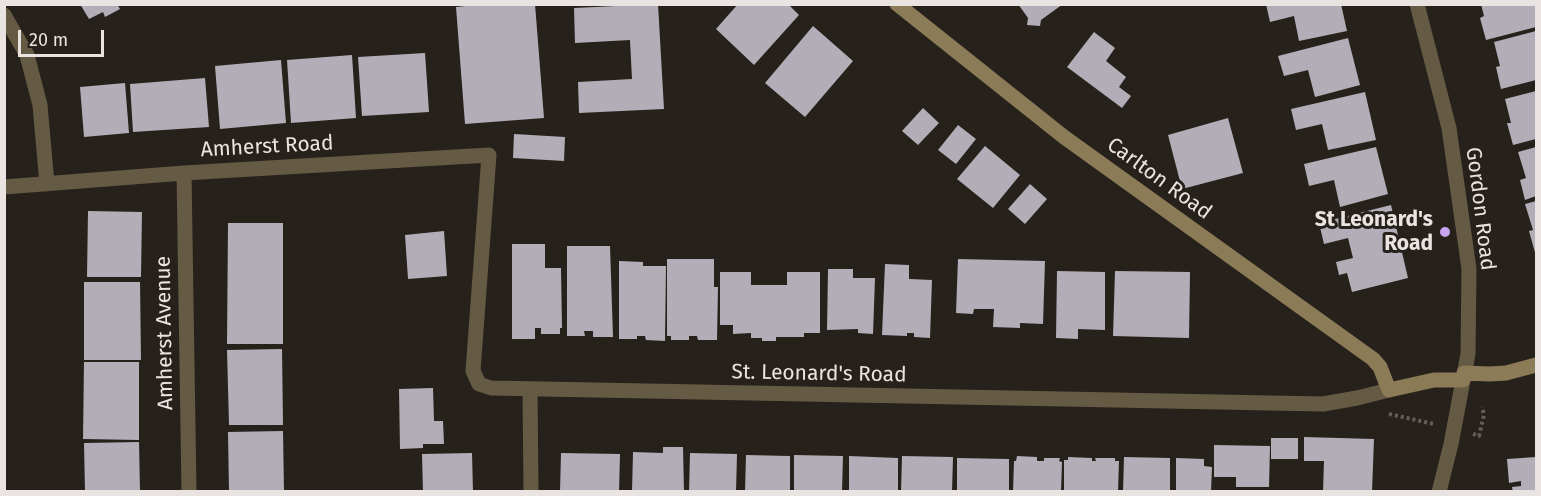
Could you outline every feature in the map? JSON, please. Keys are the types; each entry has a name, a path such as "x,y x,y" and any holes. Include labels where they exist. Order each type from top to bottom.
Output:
{"street":[{"name":"Carlton Road","path":"897,4 1064,137 1373,359 1380,367 1389,390"},
{"name":"Gordon Road","path":"1417,4 1449,128 1468,269 1468,354 1451,444 1439,492"},
{"path":"4,15 27,56 40,105 47,184"},
{"name":"St. Leonard's Road","path":"489,155 472,371 479,384 491,388 1323,404 1389,390"},
{"name":"Amherst Road","path":"4,187 184,173 489,155"},
{"name":"Amherst Avenue","path":"184,173 189,492"},
{"path":"1389,390 1434,380 1506,373 1536,365"},
{"path":"530,389 531,492"}],"path":[{"path":"1378,412 1401,415 1438,425"},
{"path":"1472,434 1479,436 1484,415"}],"building":[{"path":"80,4 117,4 120,9 105,17 103,12 89,19"},
{"path":"485,4 535,4 544,118 465,124 456,7"},
{"path":"658,4 664,109 579,113 578,82 632,79 630,40 575,43 574,8"},
{"path":"738,4 788,4 799,15 754,65 716,29"},
{"path":"1018,4 1063,4 1041,20 1040,26 1027,25 1028,18"},
{"path":"1266,4 1341,4 1347,31 1299,41 1294,16 1270,22"},
{"path":"1481,4 1536,4 1536,27 1486,40 1480,18 1484,16"},
{"path":"813,26 853,61 805,117 765,83"},
{"path":"1536,31 1536,80 1501,89 1496,67 1500,66 1494,42"},
{"path":"1094,32 1115,48 1106,61 1126,77 1119,87 1131,96 1122,108 1067,67"},
{"path":"1348,38 1360,85 1315,97 1308,70 1284,76 1278,56"},
{"path":"425,53 429,112 362,116 358,57"},
{"path":"352,55 356,118 291,123 287,60"},
{"path":"281,60 286,123 220,129 215,66"},
{"path":"205,78 209,127 133,132 130,84"},
{"path":"125,83 129,133 84,137 80,87"},
{"path":"1536,91 1536,139 1513,145 1507,123 1511,123 1505,99"},
{"path":"1365,92 1376,140 1328,150 1322,124 1296,130 1291,109"},
{"path":"923,108 939,123 918,145 902,131"},
{"path":"1228,118 1243,173 1182,189 1168,135"},
{"path":"958,125 976,139 956,164 938,150"},
{"path":"514,134 565,137 564,161 513,158"},
{"path":"985,146 1020,175 993,208 957,179"},
{"path":"1376,147 1388,194 1340,207 1334,180 1309,186 1304,164"},
{"path":"1536,147 1536,196 1525,200 1520,180 1526,178 1518,152"},
{"path":"1030,184 1047,199 1025,224 1008,209"},
{"path":"1536,201 1536,256 1529,231 1533,230 1525,204"},
{"path":"1391,205 1408,278 1352,292 1347,273 1339,275 1336,262 1353,258 1348,238 1324,244 1319,223"},
{"path":"88,211 142,212 141,277 87,277"},
{"path":"228,223 283,223 283,344 227,344"},
{"path":"444,231 447,276 408,279 405,235"},
{"path":"512,244 545,244 545,268 561,268 562,328 560,328 560,334 541,334 541,328 535,328 535,339 512,339"},
{"path":"567,246 610,246 613,337 593,337 593,331 584,331 585,336 567,336"},
{"path":"667,259 714,259 714,287 718,287 717,340 698,340 697,336 689,336 689,340 671,340 671,336 667,336"},
{"path":"958,259 1045,261 1043,324 1020,323 1020,328 993,327 994,309 974,309 973,314 956,313"},
{"path":"619,261 643,262 643,266 666,266 665,341 646,340 645,336 637,336 637,339 619,339"},
{"path":"885,264 909,265 909,279 932,280 930,338 914,337 914,333 907,333 907,336 882,335"},
{"path":"828,269 853,269 853,278 875,278 873,334 858,333 858,329 827,330"},
{"path":"1057,271 1105,272 1105,330 1078,329 1078,339 1056,338"},
{"path":"1115,271 1190,272 1189,338 1113,336"},
{"path":"720,272 751,272 751,285 787,285 787,272 820,272 820,333 804,333 804,337 776,337 776,341 751,338 751,333 733,334 733,325 720,325"},
{"path":"84,282 140,282 141,360 84,360"},
{"path":"282,349 283,425 229,425 227,350"},
{"path":"84,362 139,362 139,440 83,439"},
{"path":"433,388 434,421 443,421 444,444 423,444 423,448 400,449 399,389"},
{"path":"283,431 284,492 229,492 228,432"},
{"path":"1304,437 1374,439 1372,492 1323,492 1324,461 1304,461"},
{"path":"1271,438 1298,438 1298,459 1271,459"},
{"path":"139,442 140,492 85,492 84,443"},
{"path":"1214,445 1270,446 1269,487 1236,487 1236,477 1214,477"},
{"path":"663,447 683,447 684,492 632,492 633,452 663,453"},
{"path":"472,453 473,492 423,492 422,454"},
{"path":"561,453 620,454 619,492 560,492"},
{"path":"690,453 737,454 736,492 689,492"},
{"path":"746,455 790,456 790,492 745,492"},
{"path":"794,455 843,456 842,492 794,492"},
{"path":"849,456 898,458 898,492 849,492"},
{"path":"902,456 953,457 952,492 901,492"},
{"path":"1017,456 1037,457 1037,461 1044,461 1044,458 1060,458 1059,461 1062,462 1061,492 1013,492 1014,461"},
{"path":"1068,457 1092,458 1092,461 1096,461 1095,458 1115,458 1115,461 1119,461 1118,492 1064,492 1064,460 1068,460"},
{"path":"1124,457 1170,458 1170,492 1123,492"},
{"path":"1536,457 1536,492 1513,492 1512,487 1521,486 1521,481 1509,483 1507,459"},
{"path":"957,458 1009,459 1009,492 957,492"},
{"path":"1176,458 1204,459 1204,466 1212,467 1211,492 1176,492"}],"place":[{"name":"St Leonard's Road","path":"1445,232"}]}
